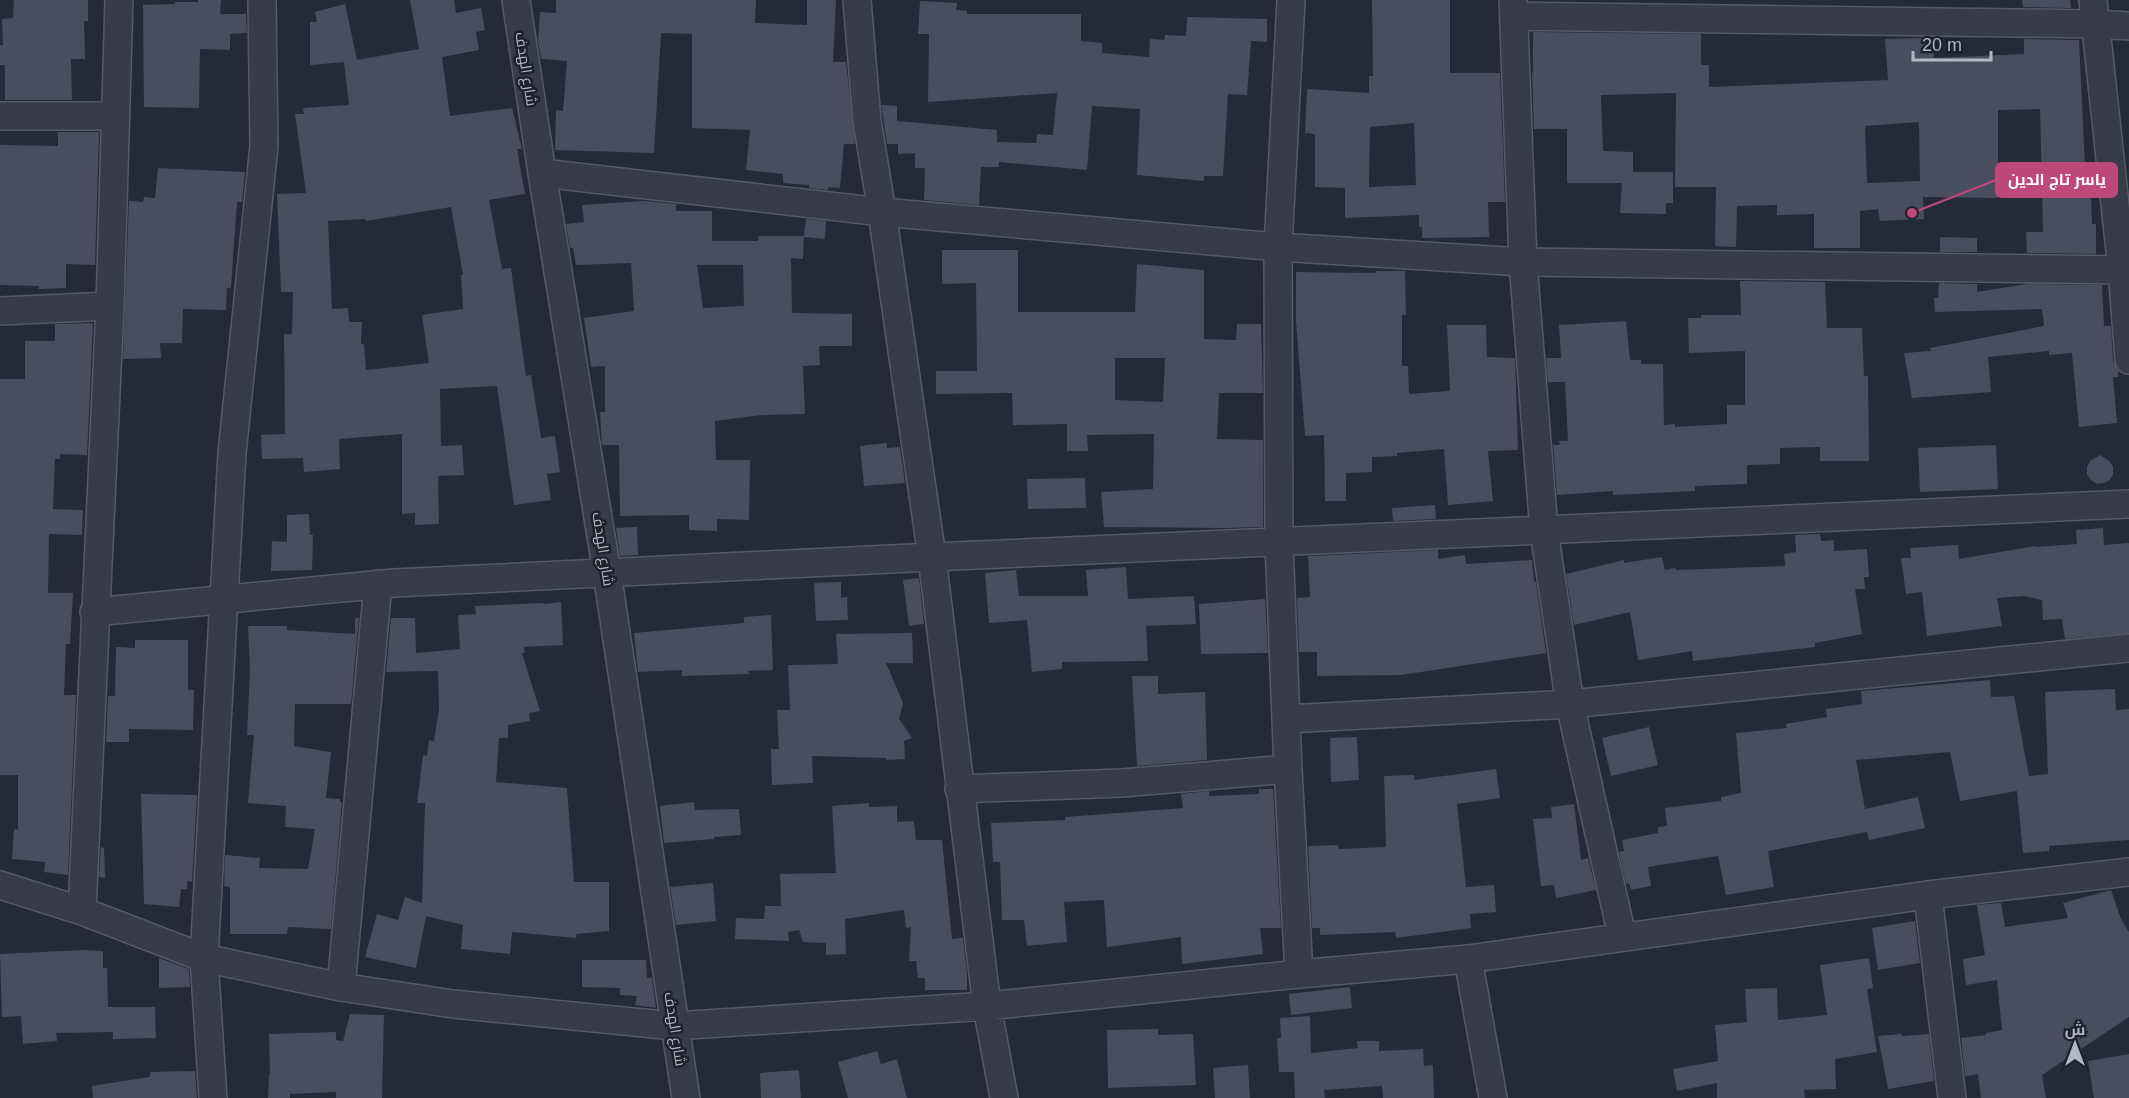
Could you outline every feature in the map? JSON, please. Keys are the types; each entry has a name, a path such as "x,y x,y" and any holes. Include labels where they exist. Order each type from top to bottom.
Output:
{"street":[{"path":"82,911 94,612 110,306 119,0"},
{"path":"213,1098 204,958 232,453 264,146 261,0"},
{"name":"شارع الهدف","path":"516,0 608,573 686,1098"},
{"path":"857,0 867,121 932,556 987,1006 1004,1098"},
{"path":"1291,0 1278,247 1279,543 1299,974"},
{"path":"1622,936 1570,704 1544,531 1523,262 1513,8 2094,12 2129,26"},
{"path":"2094,12 2126,270 2129,360"},
{"path":"0,116 115,116"},
{"path":"542,173 882,212 1278,247 1523,262 2126,270"},
{"path":"0,310 110,306"},
{"path":"94,612 378,584 932,556 1279,543 2129,504"},
{"path":"341,987 378,584"},
{"path":"1287,719 1570,704 2129,648"},
{"path":"959,789 1122,783 1288,770"},
{"path":"0,885 82,911 204,958 341,987 453,1004 674,1026 987,1006 1468,959 1928,895 2129,872"},
{"path":"1928,895 1952,1098"},
{"path":"1468,959 1493,1098"}],"building":[{"path":"14,0 88,0 88,21 84,21 85,59 71,59 72,100 5,100 5,65 0,65 0,45 3,45 2,19 13,18"},
{"path":"198,0 221,0 220,14 246,14 247,33 230,34 230,50 200,49 199,108 144,107 143,5 198,2"},
{"path":"410,0 454,0 456,13 481,8 485,30 476,32 479,50 442,57 450,116 512,108 522,149 517,149 525,194 489,200 502,269 511,268 526,376 531,375 541,438 555,436 560,472 547,474 551,500 514,505 497,386 440,389 441,446 462,445 464,475 438,476 439,524 415,525 415,513 402,514 402,434 339,439 340,469 304,472 303,458 262,459 261,435 285,434 284,334 292,334 293,292 281,292 277,194 306,193 295,114 304,114 303,108 349,105 344,62 310,65 310,22 317,22 315,12 345,4 357,60 419,49","holes":["451,207 463,275 461,275 463,309 422,315 429,363 366,370 364,344 361,344 362,322 349,322 348,308 332,309 328,221 366,219 366,221"]},
{"path":"556,0 756,0 755,23 807,25 807,0 836,0 833,62 846,62 855,144 844,144 840,188 828,187 828,190 809,188 809,185 783,183 783,174 746,170 750,130 692,128 692,34 661,33 654,153 555,150 556,110 563,111 567,61 541,59 538,41 540,12 556,13"},
{"path":"1372,0 1450,0 1450,73 1500,73 1505,202 1488,202 1489,237 1422,238 1419,215 1345,218 1345,188 1315,187 1315,134 1305,133 1307,89 1369,93 1369,76 1373,76","holes":["1414,123 1416,185 1369,187 1370,127"]},
{"path":"2022,0 2070,0 2071,8 2023,7"},
{"path":"920,1 957,3 956,10 967,11 967,14 1081,14 1081,41 1102,43 1102,53 1149,57 1150,39 1164,40 1165,35 1186,36 1187,17 1267,19 1267,42 1251,41 1247,95 1228,94 1223,176 1204,176 1204,181 1137,175 1140,109 1092,106 1087,170 999,162 999,167 981,167 979,205 924,200 925,168 915,168 915,153 898,154 898,144 887,144 881,105 897,106 897,121 997,130 997,142 1036,143 1037,134 1053,135 1057,93 928,102 929,34 918,34"},
{"path":"1533,32 1701,34 1701,62 1702,65 1709,65 1709,87 1888,80 1885,39 1932,38 1934,58 2024,54 2024,39 2079,40 2085,166 2090,166 2092,224 2096,224 2096,254 2027,253 2026,232 2043,232 2040,109 1998,110 1998,198 1923,197 1924,219 1880,221 1878,209 1860,211 1860,248 1814,248 1814,214 1777,215 1777,205 1737,206 1736,247 1715,246 1716,187 1675,187 1676,93 1601,95 1603,151 1633,152 1633,172 1673,172 1673,203 1666,203 1666,214 1620,213 1622,183 1567,183 1567,129 1534,129","holes":["1919,122 1920,181 1867,183 1865,126"]},
{"path":"58,132 99,132 95,265 66,264 66,288 39,289 39,286 0,285 0,145 58,146"},
{"path":"158,168 245,172 242,202 237,202 231,288 227,288 226,310 183,309 182,343 160,343 161,358 123,359 129,201 143,202 144,197 155,198"},
{"path":"644,201 676,204 676,211 712,211 712,241 758,241 758,236 804,236 803,259 791,258 792,313 852,314 852,346 819,346 820,365 803,366 805,414 762,415 715,421 716,460 750,460 749,520 717,519 717,531 689,530 689,515 620,516 619,445 602,445 600,412 605,412 605,366 591,367 584,318 634,311 631,263 576,265 573,248 570,248 566,224 584,222 582,205","holes":["697,265 743,265 744,306 703,308"]},
{"path":"806,219 826,221 825,239 804,237"},
{"path":"1940,237 1977,238 1977,252 1940,252"},
{"path":"942,250 1018,250 1018,312 1135,312 1137,264 1204,270 1204,339 1236,340 1237,324 1261,324 1263,393 1219,393 1217,439 1263,440 1263,527 1104,527 1101,492 1153,489 1154,434 1087,435 1088,451 1067,451 1067,424 1013,425 1012,393 936,394 936,371 977,371 976,283 942,284","holes":["1115,358 1165,358 1163,402 1115,400"]},
{"path":"1376,271 1405,271 1406,315 1402,315 1402,366 1408,366 1409,394 1450,391 1447,325 1486,325 1487,357 1515,358 1518,450 1488,451 1493,501 1448,505 1444,449 1372,457 1372,472 1346,473 1346,501 1325,501 1324,435 1305,436 1296,321 1296,272 1376,273"},
{"path":"1740,281 1825,282 1827,328 1862,328 1864,376 1868,376 1869,461 1820,461 1820,447 1780,448 1780,464 1747,465 1747,484 1695,486 1695,491 1613,495 1613,491 1557,495 1553,445 1560,445 1559,441 1568,441 1565,382 1548,382 1546,358 1561,358 1559,325 1626,321 1630,360 1641,360 1641,364 1663,364 1664,425 1675,424 1675,427 1727,424 1727,405 1745,405 1745,351 1689,353 1688,318 1701,318 1701,315 1741,315"},
{"path":"1939,283 1977,284 1977,292 2027,284 2102,285 2104,326 2111,326 2113,361 2118,370 2118,377 2113,377 2117,423 2079,427 2072,353 2049,355 2049,351 1988,357 1991,392 1912,398 1904,353 1931,351 1930,348 2044,326 2042,309 1935,312 1934,298 1938,298"},
{"path":"93,323 87,455 60,454 60,459 55,459 53,509 83,510 82,535 49,534 48,593 73,593 70,644 66,644 64,695 76,695 68,875 44,872 45,862 12,859 14,829 18,830 18,775 0,775 0,379 25,379 25,341 55,341 55,324"},
{"path":"887,443 887,448 900,447 905,483 864,486 860,446"},
{"path":"1996,445 1998,489 1920,492 1918,448"},
{"path":"2100,455 2113,466 2113,474 2110,480 2097,484 2087,474 2087,467 2090,461"},
{"path":"1085,478 1086,508 1028,509 1027,479"},
{"path":"1435,505 1436,519 1393,521 1392,508"},
{"path":"309,514 310,535 313,535 312,570 271,571 272,541 287,542 287,515"},
{"path":"637,527 638,555 620,556 616,528"},
{"path":"2103,528 2104,545 2129,543 2129,633 2065,639 2062,619 2043,620 2042,600 2024,596 1997,598 2002,626 1927,636 1922,592 1906,594 1901,558 1911,558 1910,548 1958,545 1959,559 2035,546 2077,544 2076,530"},
{"path":"1820,534 1821,541 1834,540 1834,551 1867,549 1869,577 1864,577 1865,589 1855,589 1862,634 1815,643 1815,647 1693,661 1692,651 1638,660 1630,612 1574,625 1566,574 1624,560 1624,563 1662,557 1665,570 1785,566 1784,554 1796,552 1795,535"},
{"path":"1438,550 1438,559 1465,555 1466,564 1532,560 1546,653 1401,675 1317,676 1317,652 1299,652 1297,598 1310,597 1308,556"},
{"path":"1126,567 1128,599 1194,596 1196,624 1146,626 1148,661 1062,662 1062,669 1032,672 1027,620 989,623 985,573 1016,570 1019,596 1088,596 1086,570"},
{"path":"919,578 924,624 909,626 903,580"},
{"path":"841,582 841,598 847,597 848,620 816,621 814,583"},
{"path":"1265,599 1268,653 1201,654 1199,604"},
{"path":"561,602 563,645 524,647 525,653 522,653 540,711 529,713 530,721 508,725 508,738 499,738 496,782 567,788 574,882 609,882 609,931 576,934 576,938 512,932 510,954 461,949 463,925 426,916 416,968 365,957 377,914 398,920 405,897 422,903 425,803 417,803 423,755 427,756 429,740 434,741 439,709 438,671 386,672 391,618 415,618 416,653 460,649 458,615 476,614 475,606"},
{"path":"771,615 773,670 748,671 749,674 682,676 682,670 638,672 634,633 744,623 744,617"},
{"path":"355,618 359,618 351,704 295,704 294,746 331,752 326,798 340,799 342,802 331,929 288,927 287,934 230,934 230,887 224,886 225,855 260,858 259,868 308,869 315,829 285,827 286,806 248,803 254,735 247,735 250,670 248,626 287,626 287,630 355,634"},
{"path":"912,633 913,663 886,663 903,703 899,719 912,738 904,741 905,759 812,756 813,783 772,785 771,749 779,749 777,710 790,710 788,665 838,664 836,634"},
{"path":"135,640 188,640 188,690 194,690 193,730 129,729 129,742 106,742 108,696 115,696 116,647 135,648"},
{"path":"1132,676 1158,676 1158,694 1205,692 1207,760 1137,766"},
{"path":"1990,680 1991,697 2014,696 2029,776 2048,774 2045,692 2115,689 2116,710 2129,709 2129,840 2049,846 2049,851 2023,853 2017,791 1960,801 1950,752 1856,760 1865,809 1918,797 1925,828 1869,840 1867,832 1768,851 1774,887 1726,895 1718,856 1648,867 1651,886 1631,890 1629,883 1626,884 1619,852 1624,851 1622,840 1658,833 1658,827 1667,826 1665,808 1721,801 1721,797 1741,793 1736,733 1787,728 1786,724 1827,717 1826,709 1862,704 1861,691"},
{"path":"1649,727 1658,765 1611,776 1602,738"},
{"path":"1357,737 1359,780 1331,782 1330,738"},
{"path":"1496,769 1500,798 1457,804 1466,887 1494,885 1496,912 1470,914 1471,928 1396,938 1395,932 1320,935 1320,928 1312,928 1308,846 1338,845 1339,849 1386,847 1384,776 1414,775 1414,780"},
{"path":"1259,789 1273,789 1281,928 1260,928 1263,954 1182,964 1181,937 1107,947 1104,900 1064,902 1067,942 1027,946 1024,920 1002,920 1000,862 993,862 991,823 1065,820 1065,817 1183,808 1181,794 1209,791 1209,796 1259,794"},
{"path":"141,794 197,795 192,882 187,881 187,889 181,889 179,907 144,904"},
{"path":"694,802 695,810 739,809 741,835 664,843 660,806"},
{"path":"869,803 869,807 897,806 897,822 914,821 916,840 942,840 952,939 963,938 967,990 925,990 925,978 918,978 916,961 909,961 911,927 906,928 904,910 845,919 846,954 826,955 826,943 803,942 799,930 788,932 789,941 735,939 736,918 764,919 765,906 781,906 780,874 836,873 832,806"},
{"path":"1574,804 1581,860 1588,858 1596,890 1556,898 1554,885 1541,886 1533,819 1552,818 1551,807"},
{"path":"101,847 104,848 105,878 99,877"},
{"path":"713,883 716,921 676,925 670,887"},
{"path":"2111,890 2121,919 2129,932 2129,1017 2042,1075 2046,1098 1981,1098 1978,1074 1965,1076 1961,1038 1986,1035 1986,1033 2002,1030 1997,980 1966,985 1963,959 1985,955 1977,905 2001,903 2005,927 2068,918 2063,903"},
{"path":"1915,921 1920,963 1878,970 1872,928"},
{"path":"103,951 103,968 107,968 108,1007 155,1007 156,1038 113,1039 113,1032 56,1033 57,1041 23,1044 21,1016 2,1017 0,954"},
{"path":"159,958 189,969 190,987 159,988"},
{"path":"1869,958 1873,988 1867,989 1877,1052 1835,1059 1836,1089 1804,1090 1805,1098 1717,1098 1717,1083 1677,1091 1673,1069 1718,1061 1715,1025 1747,1022 1745,989 1777,988 1778,1020 1827,1015 1820,965"},
{"path":"582,960 646,960 647,978 652,978 656,1008 635,1005 637,996 620,995 620,988 582,987"},
{"path":"1350,987 1352,1008 1291,1015 1289,994"},
{"path":"350,1014 384,1015 382,1098 336,1098 336,1092 290,1094 290,1098 268,1098 269,1034 336,1032 336,1040 343,1041"},
{"path":"1310,1016 1311,1053 1358,1048 1357,1041 1379,1041 1379,1051 1423,1049 1424,1066 1433,1065 1434,1098 1383,1098 1382,1086 1324,1090 1325,1098 1295,1098 1294,1072 1279,1072 1277,1038 1281,1038 1280,1018"},
{"path":"1158,1029 1158,1035 1193,1034 1196,1085 1108,1088 1107,1030"},
{"path":"1902,1034 1902,1036 1929,1034 1934,1081 1888,1089 1878,1036"},
{"path":"877,1051 881,1064 897,1059 907,1098 848,1098 838,1062"},
{"path":"2129,1054 2129,1098 2094,1098 2088,1061"},
{"path":"1248,1065 1250,1098 1215,1098 1213,1068"},
{"path":"799,1070 801,1098 761,1098 760,1073"},
{"path":"195,1071 197,1098 93,1098 92,1086 150,1077 150,1072"}],"place":[{"name":"ياسر تاج الدين","path":"1912,213"}]}
